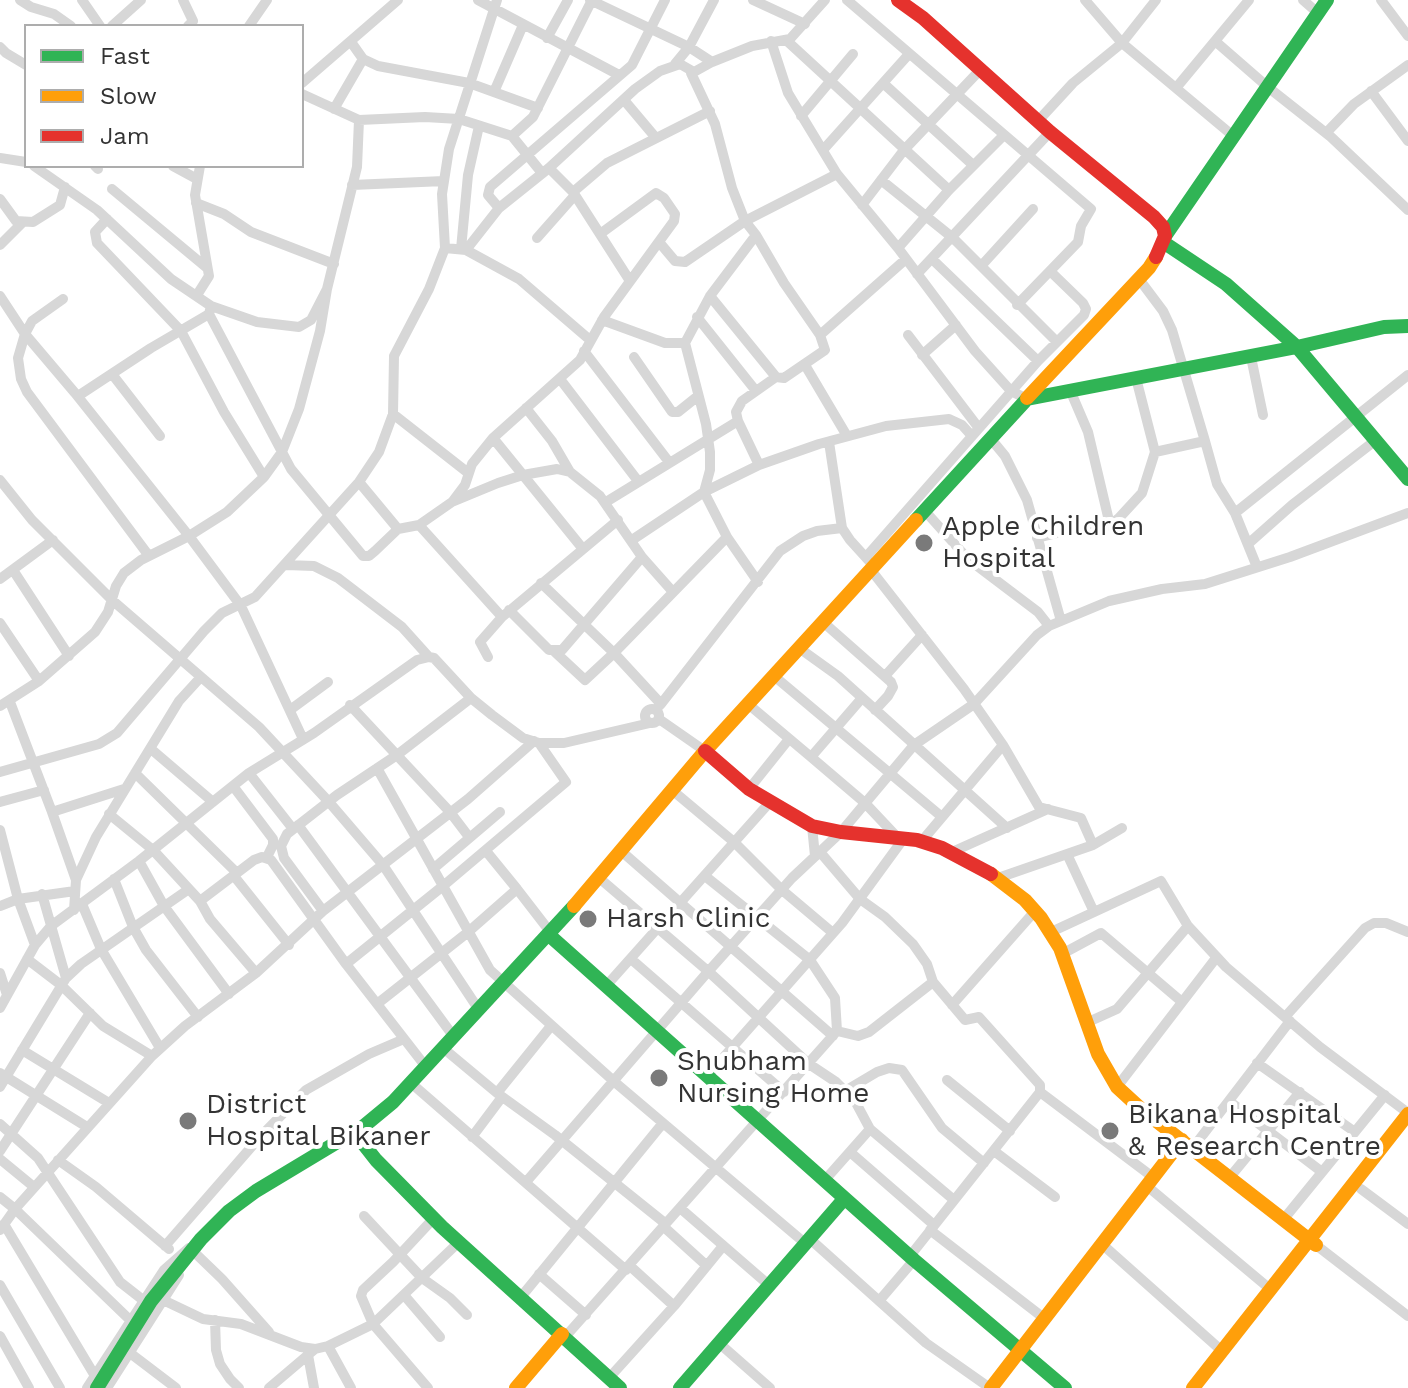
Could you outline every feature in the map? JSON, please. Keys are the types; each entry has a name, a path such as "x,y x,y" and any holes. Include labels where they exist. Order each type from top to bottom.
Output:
{"street":[{"path":"20,0 54,14 68,24"},
{"path":"82,0 99,24"},
{"path":"183,0 193,21 190,24"},
{"path":"250,24 257,5 267,0"},
{"path":"304,81 398,0"},
{"path":"478,0 494,4 523,25 619,75"},
{"path":"547,38 568,0"},
{"path":"512,136 533,117 591,0 689,47 712,62"},
{"path":"499,208 488,195 490,187 636,60 665,0"},
{"path":"464,250 499,208 650,78 675,64 689,47 714,0"},
{"path":"753,0 805,24"},
{"path":"691,73 712,62 771,41 786,40 805,24 825,0"},
{"path":"847,0 1091,209 1081,226 1078,242 1017,305"},
{"path":"1085,0 1122,43 1232,135"},
{"path":"1038,121 1073,83 1122,43 1156,0"},
{"path":"1176,88 1249,0"},
{"path":"1164,239 1232,135 1269,88 1323,7 1303,0"},
{"path":"1382,0 1408,36"},
{"path":"114,24 138,1"},
{"path":"870,565 925,511 1149,268 1164,239 1163,227 1154,217 1050,132 904,1"},
{"path":"0,772 111,738 222,613 255,597 286,565 359,482 379,452 393,414 394,356 429,289 445,248 442,194 449,149 494,4"},
{"path":"494,92 523,25"},
{"path":"786,40 949,190"},
{"path":"771,41 788,93 837,174 1011,391 1027,399 1251,357 1384,327 1408,326"},
{"path":"1215,41 1326,133 1408,210"},
{"path":"351,42 363,59 399,71 469,83 538,108"},
{"path":"1,50 24,64"},
{"path":"801,116 853,54"},
{"path":"823,150 909,54"},
{"path":"334,109 363,59"},
{"path":"636,60 650,78"},
{"path":"675,64 680,64 691,73 710,111 745,221 820,335 825,350 784,378 776,377 738,407 738,421 759,465"},
{"path":"1326,133 1354,104 1408,65"},
{"path":"862,205 904,150 981,69"},
{"path":"883,83 973,165"},
{"path":"1371,91 1408,141"},
{"path":"304,95 359,120 459,119 512,136 527,155 574,194 630,281"},
{"path":"624,100 656,138"},
{"path":"537,238 574,194 607,163 710,111"},
{"path":"156,1052 78,907 76,885 52,812 34,762 5,704 39,681 95,632 124,573 149,556 189,536 235,505 264,477 282,452 299,409 320,331 327,289 357,167 359,120"},
{"path":"464,250 468,175 479,126"},
{"path":"917,274 1031,156 1050,132"},
{"path":"898,248 949,190 1004,135"},
{"path":"0,158 24,162"},
{"path":"37,168 107,219 171,279 197,295 210,310 291,469 363,556 369,556 398,529 419,525 452,502 523,475 557,469 570,472"},
{"path":"177,168 197,179"},
{"path":"197,295 207,283 209,269 196,203 200,168"},
{"path":"659,242 675,261 685,262 745,221 837,174"},
{"path":"881,180 953,238 1056,341"},
{"path":"352,185 444,181"},
{"path":"0,199 10,215 22,223 33,222 52,212 64,197 65,187"},
{"path":"112,189 209,269"},
{"path":"452,502 465,485 467,472 493,438 572,369 602,320 676,218 664,198 656,193 600,234"},
{"path":"196,203 224,214 251,232 334,264"},
{"path":"982,265 1033,209"},
{"path":"107,219 95,232 97,243 181,331 224,412 264,477"},
{"path":"0,245 22,223"},
{"path":"756,235 710,296 685,343 707,439 710,470 704,492 727,537 758,582"},
{"path":"1164,239 1226,284 1297,347 1406,473"},
{"path":"445,248 464,250 519,279 590,340"},
{"path":"820,335 906,259"},
{"path":"932,259 1038,361"},
{"path":"87,1388 96,1382 153,1300 229,1211 256,1191 354,1132 393,1102 550,934 705,751 823,622 974,431 1056,341 1084,315 1086,309 1050,271"},
{"path":"1139,279 1163,311 1172,330 1217,484 1235,513 1257,567"},
{"path":"210,310 257,322 299,327 311,320 327,289"},
{"path":"0,296 25,334 78,396 241,606 303,739"},
{"path":"710,296 776,377"},
{"path":"63,299 32,321 25,334 18,369 27,392 149,556"},
{"path":"78,396 210,310"},
{"path":"697,317 756,391"},
{"path":"602,320 665,343 685,343"},
{"path":"922,355 956,325"},
{"path":"908,335 974,431"},
{"path":"584,351 669,462"},
{"path":"634,357 672,412 678,412 698,396"},
{"path":"1251,357 1263,415"},
{"path":"805,365 847,436"},
{"path":"112,374 160,436"},
{"path":"1235,513 1408,375"},
{"path":"1037,538 1073,529 1110,525 1131,508 1142,493 1155,452 1136,378"},
{"path":"560,379 638,481"},
{"path":"1070,390 1088,432 1110,525"},
{"path":"526,408 552,441 570,472 606,502 642,557 673,592"},
{"path":"393,414 467,472"},
{"path":"632,540 704,492 759,465 847,436 886,426 949,419 974,431"},
{"path":"606,502 738,421"},
{"path":"493,438 583,549"},
{"path":"991,439 1005,456 1027,500 1061,621"},
{"path":"1248,544 1292,505 1376,440"},
{"path":"1155,452 1205,441"},
{"path":"829,442 842,528 1003,745 1039,807 1081,818 1093,845"},
{"path":"0,480 32,520 112,600 259,727 329,802 383,865 479,1010"},
{"path":"359,482 398,529"},
{"path":"925,511 968,559 1038,612 1049,626"},
{"path":"526,1182 731,946 841,832 914,745 974,704 1037,635 1049,626 1109,601 1162,589 1205,584 1408,513"},
{"path":"488,657 480,642 506,613 618,520"},
{"path":"419,525 506,613 585,680 727,537"},
{"path":"286,565 314,566 338,578 402,627 429,657 440,662 471,698 523,738 564,743 656,714 780,551 817,531 842,528"},
{"path":"0,579 53,540"},
{"path":"555,652 562,650 642,557"},
{"path":"13,570 69,656"},
{"path":"541,583 614,653 656,714 749,789 812,826 921,842 952,852 998,878 1035,911 1051,932 1107,1073 1117,1087 1141,1109 1408,1316"},
{"path":"823,622 885,676 893,687 875,710"},
{"path":"0,623 39,681"},
{"path":"885,676 922,635"},
{"path":"799,648 838,676 1007,828"},
{"path":"0,1008 35,945 51,926 249,773 417,660 429,657"},
{"path":"774,676 942,817"},
{"path":"76,885 109,814 179,701 200,678"},
{"path":"290,710 328,682"},
{"path":"323,911 284,858 281,846 287,834 471,698"},
{"path":"811,757 862,698"},
{"path":"748,704 865,803 900,838"},
{"path":"350,705 450,812 469,837"},
{"path":"749,789 789,739"},
{"path":"96,1382 2,1227 48,1171 156,1052 256,973 313,919 537,742"},
{"path":"346,964 566,782 537,742"},
{"path":"921,842 1003,745"},
{"path":"151,749 213,802"},
{"path":"377,768 467,933 503,984 663,1123 926,1343 990,1388 1151,1182 1229,1101 1287,1019 1365,928 1374,923 1386,923 1408,932"},
{"path":"135,773 188,822 236,874 289,945"},
{"path":"249,773 348,891 412,978 449,1043 499,1095 562,1139 665,1226 707,1266"},
{"path":"233,786 269,832 273,845 267,857"},
{"path":"52,812 124,789"},
{"path":"0,802 44,790"},
{"path":"672,790 833,933"},
{"path":"606,986 770,802"},
{"path":"952,852 1048,809"},
{"path":"433,869 500,812"},
{"path":"109,814 153,850 200,901 210,919 256,973"},
{"path":"812,826 818,854 860,899 885,917 913,944 927,964 933,982 965,1020 979,1017 1040,1085 1040,1092 932,1227 879,1301"},
{"path":"998,878 1093,845 1122,828"},
{"path":"0,830 18,899 35,945"},
{"path":"707,1076 833,933 860,899 900,838"},
{"path":"620,850 835,1033 858,1036 869,1032 933,982"},
{"path":"486,851 550,934 606,986 844,1199 1065,1388"},
{"path":"1067,854 1094,912"},
{"path":"200,901 254,860 267,857"},
{"path":"267,857 426,1067"},
{"path":"139,861 164,906 229,994"},
{"path":"520,1386 835,1033 835,998 810,960 705,876"},
{"path":"598,877 709,972 757,1019 845,1091 855,1101 870,1129 954,1200"},
{"path":"114,879 133,927 146,950 198,1017"},
{"path":"1051,932 1161,881 1188,926 1216,958 1287,1019 1408,1114 1205,1388"},
{"path":"0,906 76,885"},
{"path":"87,1127 2,1079 64,982 101,949 189,889"},
{"path":"377,1004 517,889"},
{"path":"42,894 64,982"},
{"path":"952,1005 1035,911"},
{"path":"1086,1023 1117,1009 1188,926"},
{"path":"1062,954 1101,933 1182,1002"},
{"path":"1117,1087 1216,958"},
{"path":"27,959 64,982 90,1013 110,1030 156,1052"},
{"path":"631,959 683,1001 784,1092"},
{"path":"0,973 7,995"},
{"path":"0,1151 90,1013"},
{"path":"472,1137 551,1026"},
{"path":"165,1246 306,1090 369,1054 404,1039"},
{"path":"22,1050 109,1103"},
{"path":"1257,1063 1355,1132"},
{"path":"845,1091 877,1072 889,1068 902,1070 942,1128 984,1163"},
{"path":"947,1080 1010,1131"},
{"path":"411,1083 674,1306"},
{"path":"1040,1092 1151,1182 1270,1289"},
{"path":"1230,1177 1300,1092"},
{"path":"1283,1220 1385,1095"},
{"path":"1229,1101 1322,1172"},
{"path":"521,1297 663,1123"},
{"path":"0,1124 12,1132 48,1171 120,1282 153,1300 195,1316 269,1332 312,1352"},
{"path":"1193,1388 1270,1289 1361,1189 1408,1128"},
{"path":"824,1181 870,1129"},
{"path":"354,1132 376,1160 434,1218 615,1383 723,1246"},
{"path":"994,1151 1055,1197"},
{"path":"850,1152 932,1227 1045,1319"},
{"path":"0,1159 34,1187"},
{"path":"58,1160 96,1187 177,1256"},
{"path":"1361,1189 1408,1224"},
{"path":"0,1197 130,1320"},
{"path":"680,1388 844,1199"},
{"path":"680,1208 770,1286"},
{"path":"364,1216 422,1278 467,1315"},
{"path":"428,1388 373,1324 362,1302 363,1290 434,1218"},
{"path":"269,1388 312,1352 373,1324 459,1242"},
{"path":"1103,1245 1222,1351"},
{"path":"107,1388 130,1353 153,1300 177,1256 198,1246"},
{"path":"198,1246 269,1332"},
{"path":"539,1274 586,1315"},
{"path":"0,1285 60,1388"},
{"path":"404,1295 440,1337"},
{"path":"96,1382 130,1320 153,1300"},
{"path":"215,1320 214,1340 220,1364 239,1388"},
{"path":"0,1336 29,1388"},
{"path":"720,1344 770,1388"},
{"path":"328,1346 351,1388"},
{"path":"312,1352 314,1388"},
{"path":"130,1353 176,1388"}],"traffic: fast":[{"path":"1165,236 1327,0"},
{"path":"1163,242 1226,284 1297,347 1384,327 1408,326"},
{"path":"916,520 1027,399 1297,347 1408,479"},
{"path":"97,1388 151,1301 201,1239 229,1211 256,1191 364,1126 393,1102 574,906"},
{"path":"549,935 914,1260 1065,1388"},
{"path":"354,1132 376,1160 442,1227 620,1388"},
{"path":"680,1388 844,1199"}],"traffic: slow":[{"path":"1027,398 1156,257"},
{"path":"574,906 705,751 916,520"},
{"path":"991,874 1025,900 1060,948 1098,1054 1117,1087 1316,1245"},
{"path":"1193,1388 1408,1114"},
{"path":"991,1388 1182,1140"},
{"path":"516,1388 562,1334"}],"traffic: jam":[{"path":"898,0 923,18 1050,132 1154,217 1163,227 1165,236 1156,257"},
{"path":"705,751 749,789 812,826 917,840 942,848 991,874"}],"place":[{"name":"Apple Children Hospital","path":"924,543"},
{"name":"Harsh Clinic","path":"588,919"},
{"name":"Shubham Nursing Home","path":"659,1078"},
{"name":"District Hospital Bikaner","path":"188,1121"},
{"name":"Bikana Hospital & Research Centre","path":"1110,1131"}]}
